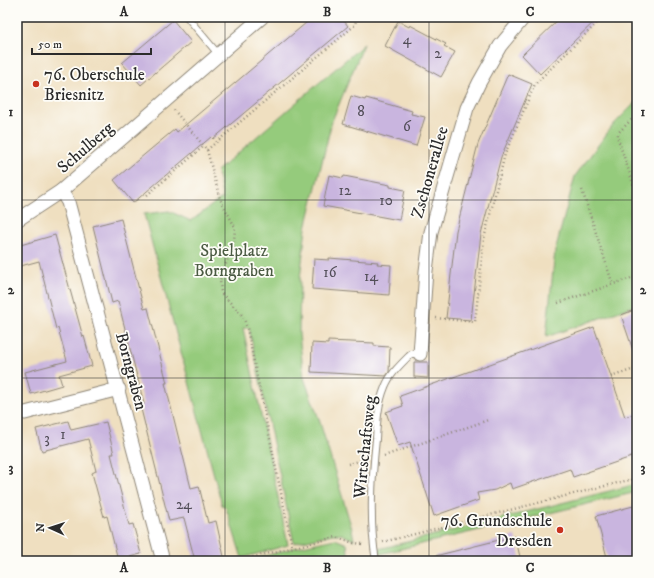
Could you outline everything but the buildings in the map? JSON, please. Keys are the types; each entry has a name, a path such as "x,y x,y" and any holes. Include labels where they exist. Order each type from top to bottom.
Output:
{"street":[{"name":"Schulberg","path":"17,220 62,191 262,17"},
{"name":"Zschonerallee","path":"420,354 422,317 431,232 466,108 500,46 524,17"},
{"name":"Borngraben","path":"62,191 68,202 119,389 163,561"},
{"path":"25,413 119,389"}],"lane":[{"path":"187,17 219,55"},
{"name":"Wirtschaftsweg","path":"376,561 371,528 374,458 380,400 385,386 393,373 411,354 420,354"}],"path":[{"path":"353,17 356,20"},
{"path":"207,150 355,25 356,20 360,17"},
{"path":"422,317 475,322 484,239 505,154 535,84 603,17"},
{"path":"166,100 207,150 220,199 235,227 234,242 220,280 221,293 243,316 247,328 292,546"},
{"path":"637,114 618,133 618,139 637,195"},
{"path":"147,195 204,146"},
{"path":"582,190 613,285"},
{"path":"558,303 637,276"},
{"path":"611,377 637,368"},
{"path":"390,455 488,420"},
{"path":"348,464 369,459"},
{"path":"237,561 292,546 336,537 354,543 373,545 637,478"}],"green space":[{"name":"Spielplatz Borngraben","path":"364,44 332,121 306,228 300,279 299,334 304,378 319,419 354,540 341,534 333,534 294,543 249,328 243,328 288,545 242,558 226,508 222,505 144,214 169,211 191,221 220,199 223,199 217,171"},
{"path":"637,101 637,305 546,337 555,251 575,176 614,124"},
{"path":"637,484 637,492 380,554 379,549"},
{"path":"335,539 347,544 349,561 249,561 289,549"}],"place":[{"name":"76. Oberschule Briesnitz","path":"36,84"},
{"name":"76. Grundschule Dresden","path":"560,530"}]}
